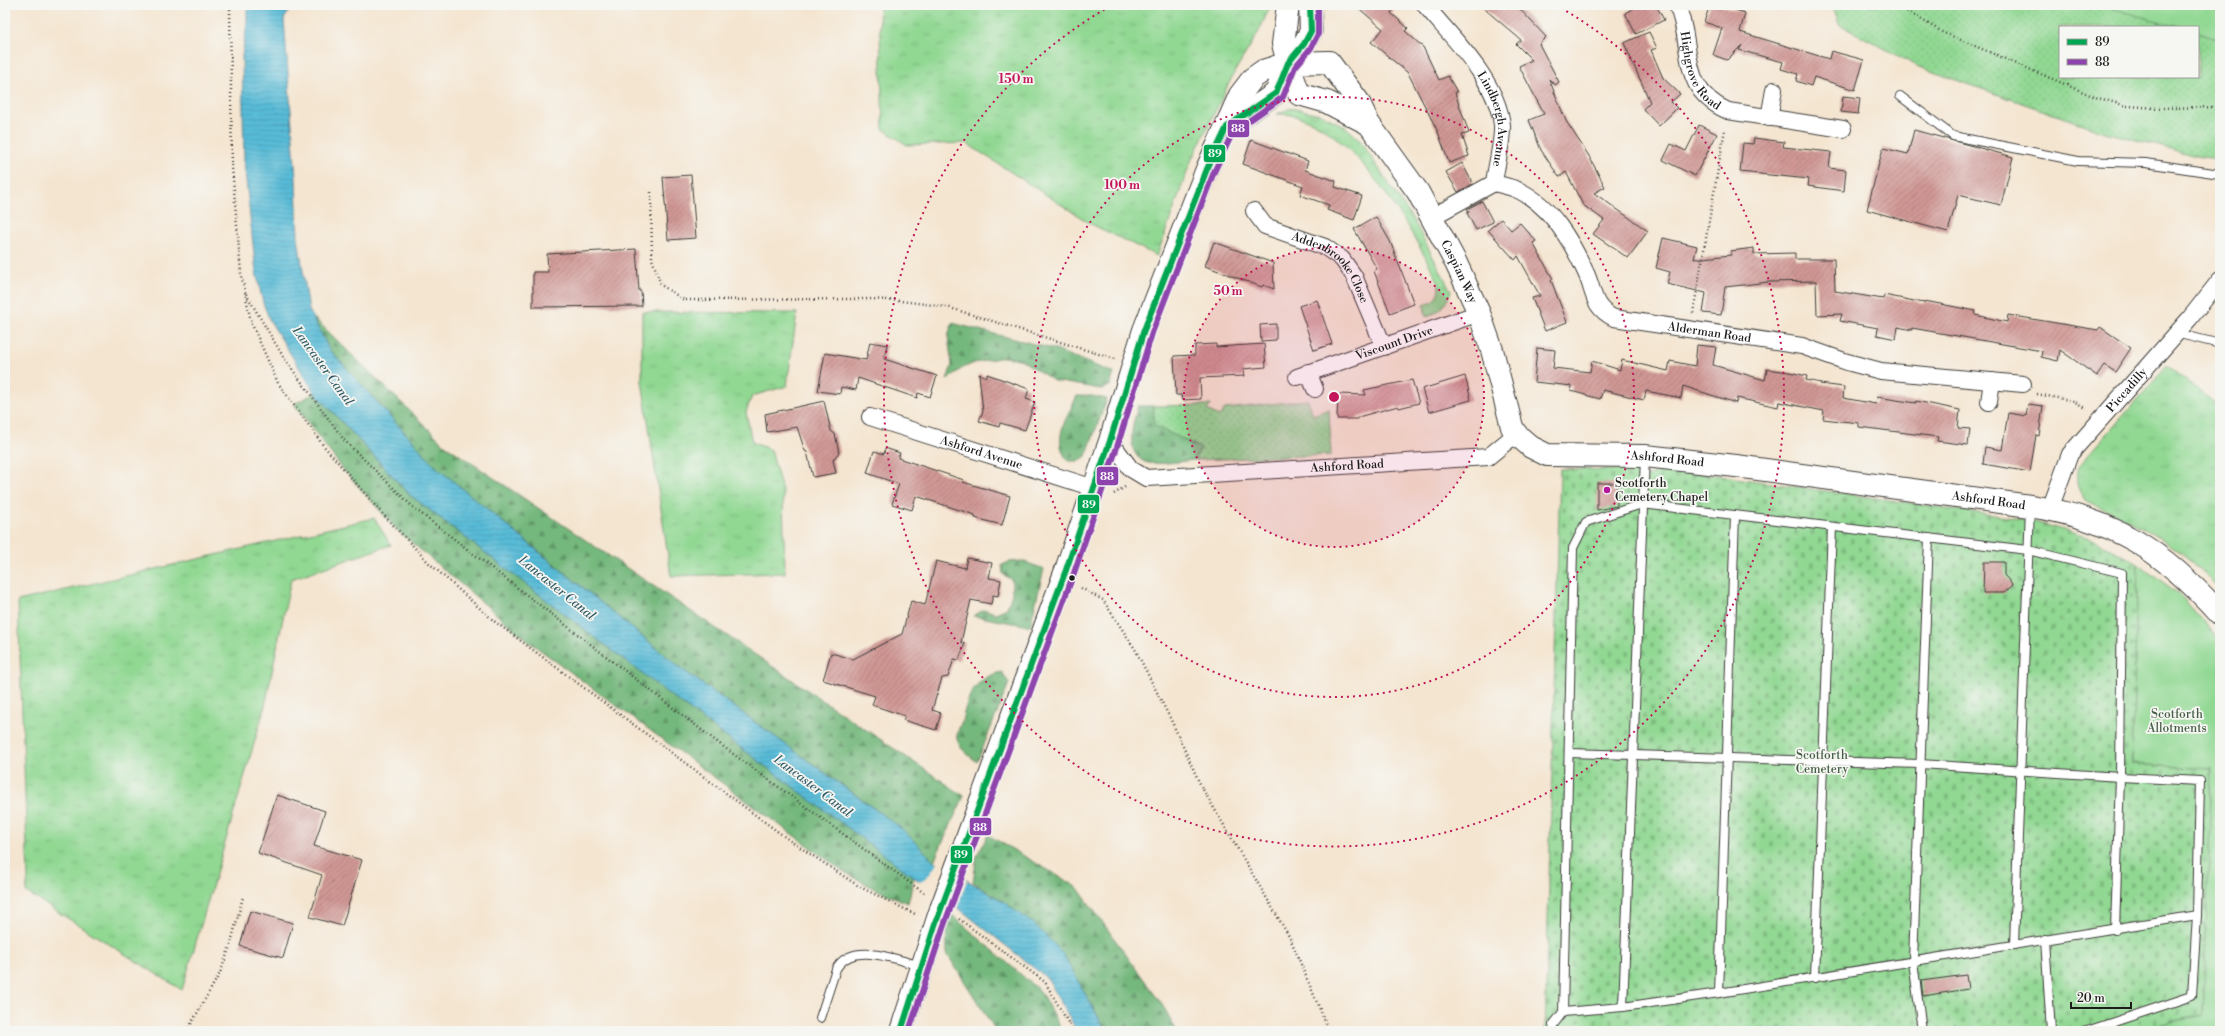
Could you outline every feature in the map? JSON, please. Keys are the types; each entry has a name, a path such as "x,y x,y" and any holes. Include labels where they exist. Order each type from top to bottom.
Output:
{"street":[{"path":"1288,5 1283,44 1288,63"},
{"path":"901,1031 963,849 1063,578 1110,441 1144,330 1207,169 1228,127 1276,93 1288,63 1304,44 1311,31 1310,5"},
{"name":"Lindbergh Avenue","path":"1425,5 1482,74 1497,100 1502,126 1494,183 1432,217"},
{"name":"Highgrove Road","path":"1677,5 1683,20 1690,69 1701,93 1714,104 1728,111 1843,129"},
{"name":"Caspian Way","path":"1369,124 1327,102 1299,94 1288,63 1329,62 1358,101 1369,124 1401,168 1432,217 1456,263 1479,313 1492,350 1512,427 1516,434"},
{"path":"1769,118 1774,90"},
{"name":"Alderman Road","path":"1494,183 1520,191 1545,208 1567,236 1587,274 1596,303 1603,313 1614,318 1802,346 1881,372 2023,384"},
{"name":"Addenbrooke Close","path":"1254,211 1265,226 1325,246 1342,259 1354,276 1384,347"},
{"name":"Piccadilly","path":"2040,507 2070,454 2176,333 2220,280"},
{"name":"Viscount Drive","path":"1315,389 1302,374 1479,313"},
{"path":"1989,402 1992,381"},
{"name":"Ashford Avenue","path":"870,417 1094,488"},
{"name":"Ashford Road","path":"1110,441 1131,469 1146,478 1488,457 1516,434 1531,447 1547,455 1645,456 1736,466 2040,507 2100,522 2148,549 2182,574 2220,614"}],"lane":[{"path":"1900,96 1953,136 2078,161 2146,163 2220,174"},
{"path":"2176,333 2220,344"},
{"path":"1623,1007 1645,456"},
{"path":"1554,1031 1553,1025 1563,1012 1573,548 1586,522 1642,504 2028,550 2122,573 2120,777 2116,930"},
{"path":"2014,944 2028,550 2040,507"},
{"path":"1719,993 1735,515"},
{"path":"1815,978 1832,526"},
{"path":"1922,1031 1914,961 1929,538"},
{"path":"1569,753 1920,764 2200,781 2197,916 2192,996 2087,1031"},
{"path":"1563,1012 1623,1007 1719,993 2045,939 2116,930 2197,916"},
{"path":"2045,939 2051,1031"},
{"path":"820,1018 836,969 840,962 852,954 870,954 922,967"}],"path":[{"path":"230,5 232,167 241,273 251,322 278,382 323,445 379,510 429,563 494,621 789,840 860,887 907,909 941,912"},
{"path":"1897,5 1942,32 2095,97 2127,106 2157,108 2220,107"},
{"path":"1690,329 1728,111"},
{"path":"652,192 652,259 661,285 684,300 885,299 947,307 1134,365"},
{"path":"245,292 284,358 344,440 414,508 725,748 941,912 1045,982 1073,1031"},
{"path":"2023,384 2028,392 2074,401 2083,406 2099,420"},
{"path":"1063,578 1103,600 1135,650 1172,722 1201,786 1290,938 1328,1031"},
{"path":"187,1031 220,973 230,946 243,897"}],"green space":[{"path":"879,5 1271,5 1258,33 1235,71 1191,161 1157,256 1091,224 966,143 907,145 883,129"},
{"path":"1816,5 2220,5 2220,159 2201,157 2102,131 1919,67 1839,24 1834,9"},
{"path":"2100,5 2220,5 2220,39 2199,32 2199,26 2175,26"},
{"path":"1291,108 1321,114 1346,127 1359,139 1414,221 1451,291 1445,304 1436,313 1426,317 1424,305 1432,301 1437,296 1439,290 1438,281 1411,232 1393,204 1373,176 1351,151 1327,131 1302,118 1277,114"},
{"path":"642,312 797,313 787,386 752,396 746,412 752,442 771,450 783,494 785,573 671,576 642,381"},
{"path":"313,317 445,445 964,796 934,861 902,829 682,669 436,467 329,349"},
{"path":"952,323 1053,349 1114,373 1110,386 1101,389 1054,381 1020,359 1004,357 974,363 961,369 947,380 952,365 948,337"},
{"path":"2167,366 2220,407 2220,590 2204,573 2174,547 2142,527 2085,500 2077,484 2079,466"},
{"path":"315,393 410,495 666,692 914,877 908,903 875,889 841,870 528,641 398,531 342,468 294,404"},
{"path":"1077,396 1092,396 1107,399 1086,456 1079,461 1068,461 1063,453 1061,445 1062,428"},
{"path":"1308,400 1313,415 1329,409 1331,455 1194,460 1201,448 1154,425 1154,406 1211,405 1207,410 1219,416 1225,409"},
{"path":"1138,406 1154,406 1154,425 1201,448 1194,460 1156,464 1145,462 1138,458 1132,445 1132,428"},
{"name":"Scotforth Cemetery","path":"1560,469 1634,470 1639,476 1651,476 1655,471 1707,474 2028,520 2090,538 2138,563 2132,764 2212,769 2203,1015 2130,1031 1545,1031"},
{"path":"374,518 391,545 291,579 265,706 182,990 26,892 28,878 18,601"},
{"path":"1022,561 1044,569 1030,626 973,616 984,610 996,613 1007,608 1012,594 1012,580 1003,574 1002,565 1009,562"},
{"name":"Scotforth Allotments","path":"2138,563 2180,595 2220,640 2220,1031 2130,1031 2203,1015 2212,769 2132,764"},
{"path":"1002,672 1009,683 977,762 965,752 958,743 958,732 967,703 974,689 985,679"},
{"path":"988,835 1077,887 1163,1006 1177,1031 1106,1031 1062,952 1001,900 973,882 977,855"},
{"path":"946,910 1040,991 1062,1031 996,1031 947,954"}],"water":[{"name":"Lancaster Canal","path":"247,5 293,5 284,19 296,178 298,238 309,310 329,349 436,467 682,669 902,829 934,861 1001,900 1035,925 1062,952 1106,1031 1077,1031 1048,979 957,907 923,884 666,692 410,495 315,393 270,321 263,303 256,272 244,162 242,56 247,24"}],"pier":[{"path":"938,862 967,880 956,909 919,883 930,874"}],"building":[{"path":"1355,5 1397,5 1391,13 1408,28 1405,31 1423,47 1439,80 1448,76 1457,92 1455,93 1469,133 1462,135 1469,156 1449,163 1438,132 1408,73 1371,42 1383,29"},
{"path":"1480,5 1516,5 1546,37 1539,44 1559,82 1555,85 1549,79 1566,121 1589,156 1605,187 1594,193 1648,231 1628,258 1593,234 1604,220 1583,205 1566,172 1559,177 1541,150 1529,120 1544,114 1519,66 1532,60 1516,44 1521,40"},
{"path":"1639,5 1656,5 1664,20 1636,34 1625,13"},
{"path":"1710,5 1719,5 1745,13 1740,32 1829,59 1831,51 1864,60 1855,90 1814,77 1811,86 1796,81 1798,74 1781,69 1783,62 1739,50 1742,45 1727,60 1713,55 1722,28 1704,22"},
{"path":"1649,32 1657,48 1651,50 1663,78 1680,94 1671,102 1677,108 1659,126 1643,109 1650,102 1624,43"},
{"path":"1843,96 1860,98 1858,114 1841,112"},
{"path":"1699,125 1717,134 1695,176 1663,160 1671,144 1686,151"},
{"path":"1914,130 2013,157 2001,205 1958,195 1948,232 1867,210 1883,148 1908,154"},
{"path":"1754,138 1784,142 1783,147 1831,152 1829,168 1846,170 1844,191 1808,186 1809,179 1740,172 1743,143 1753,144"},
{"path":"1251,140 1308,161 1305,170 1336,181 1335,187 1362,196 1354,220 1327,210 1329,205 1300,195 1303,186 1243,164"},
{"path":"1462,163 1473,184 1458,192 1446,172"},
{"path":"691,175 696,238 668,240 663,177"},
{"path":"1482,201 1493,222 1476,230 1467,213 1469,212 1467,209"},
{"path":"1376,217 1390,241 1414,304 1390,313 1374,271 1377,269 1354,229"},
{"path":"1501,219 1511,230 1520,223 1536,241 1533,243 1553,279 1551,280 1567,322 1545,331 1532,298 1540,296 1518,256 1515,260 1488,230"},
{"path":"1663,238 1697,246 1694,259 1731,255 1731,251 1754,248 1754,254 1795,253 1795,259 1834,259 1835,291 1883,299 1884,295 1924,303 1925,301 1976,311 1975,315 2007,322 2008,315 2098,330 2100,327 2131,348 2115,372 2105,365 2097,376 2060,350 2058,361 2041,357 2042,351 1912,328 1912,330 1898,327 1896,339 1877,335 1878,328 1840,321 1842,314 1817,315 1816,281 1769,282 1725,287 1721,315 1703,313 1706,293 1667,284 1670,272 1656,268"},
{"path":"1214,242 1273,263 1274,289 1263,285 1262,287 1205,266"},
{"path":"636,249 639,291 641,291 642,306 533,307 533,272 548,272 547,254"},
{"path":"1317,300 1332,344 1314,350 1299,306"},
{"path":"1276,324 1276,340 1261,341 1260,325"},
{"path":"870,342 887,345 884,359 937,376 930,397 918,393 917,398 858,378 856,390 841,387 840,394 818,391 825,353 866,360"},
{"path":"1216,344 1216,347 1264,344 1266,367 1243,369 1244,376 1200,378 1201,399 1182,400 1181,395 1176,395 1174,356 1195,355 1195,345"},
{"path":"1697,345 1716,347 1713,365 1765,380 1767,369 1789,372 1807,376 1806,380 1821,383 1820,384 1844,387 1843,398 1876,404 1877,397 1916,403 1916,401 1960,410 1958,428 1970,429 1968,445 1937,441 1938,437 1859,427 1859,423 1823,419 1824,411 1779,402 1778,407 1737,398 1736,403 1683,386 1681,398 1646,391 1644,400 1603,390 1600,399 1571,391 1572,386 1534,382 1537,348 1555,350 1553,368 1590,372 1592,361 1620,370 1622,360 1668,371 1670,361 1695,366"},
{"path":"979,374 987,377 987,374 1029,389 1026,399 1035,402 1025,430 1000,423 999,427 979,421 983,411"},
{"path":"1465,376 1471,400 1429,412 1422,389"},
{"path":"1412,380 1419,403 1399,408 1398,406 1358,417 1358,419 1337,419 1338,394 1366,395 1364,390"},
{"path":"824,401 831,431 835,434 839,452 833,460 836,473 813,477 807,452 805,451 797,427 767,432 765,414"},
{"path":"2028,404 2043,406 2039,436 2036,435 2030,472 1983,464 1985,447 2002,450 2008,413 2026,416"},
{"path":"885,448 900,453 898,458 964,480 963,482 1010,496 1002,525 975,518 975,515 916,496 912,510 892,504 899,484 867,473 874,451 884,454"},
{"name":"Scotforth Cemetery Chapel","path":"1597,483 1617,483 1617,506 1597,510"},
{"path":"967,558 992,563 989,578 1001,580 998,596 993,595 991,604 971,600 961,642 965,643 959,660 954,659 948,677 942,678 932,710 941,713 936,730 903,720 905,716 872,705 875,696 823,680 831,653 853,659 902,634 911,601 925,605 936,561 965,568"},
{"path":"1984,562 2004,562 2004,575 2013,585 2004,593 1983,593"},
{"path":"277,795 325,811 314,846 362,860 342,926 310,917 322,875 258,853"},
{"path":"250,911 293,923 283,958 240,946"},
{"path":"1966,975 1968,989 1923,996 1921,981"}],"transit line":[{"name":"89","path":"901,1031 935,925 1066,570 1110,441 1144,330 1207,169 1227,127 1276,93 1288,63 1304,44 1311,31 1310,5"},
{"name":"88","path":"909,1031 943,928 1074,573 1118,444 1152,333 1214,172 1233,132 1283,97 1295,67 1311,48 1318,34 1318,5"}],"place":[{"name":"Scotforth Cemetery Chapel","path":"1607,490"}]}
